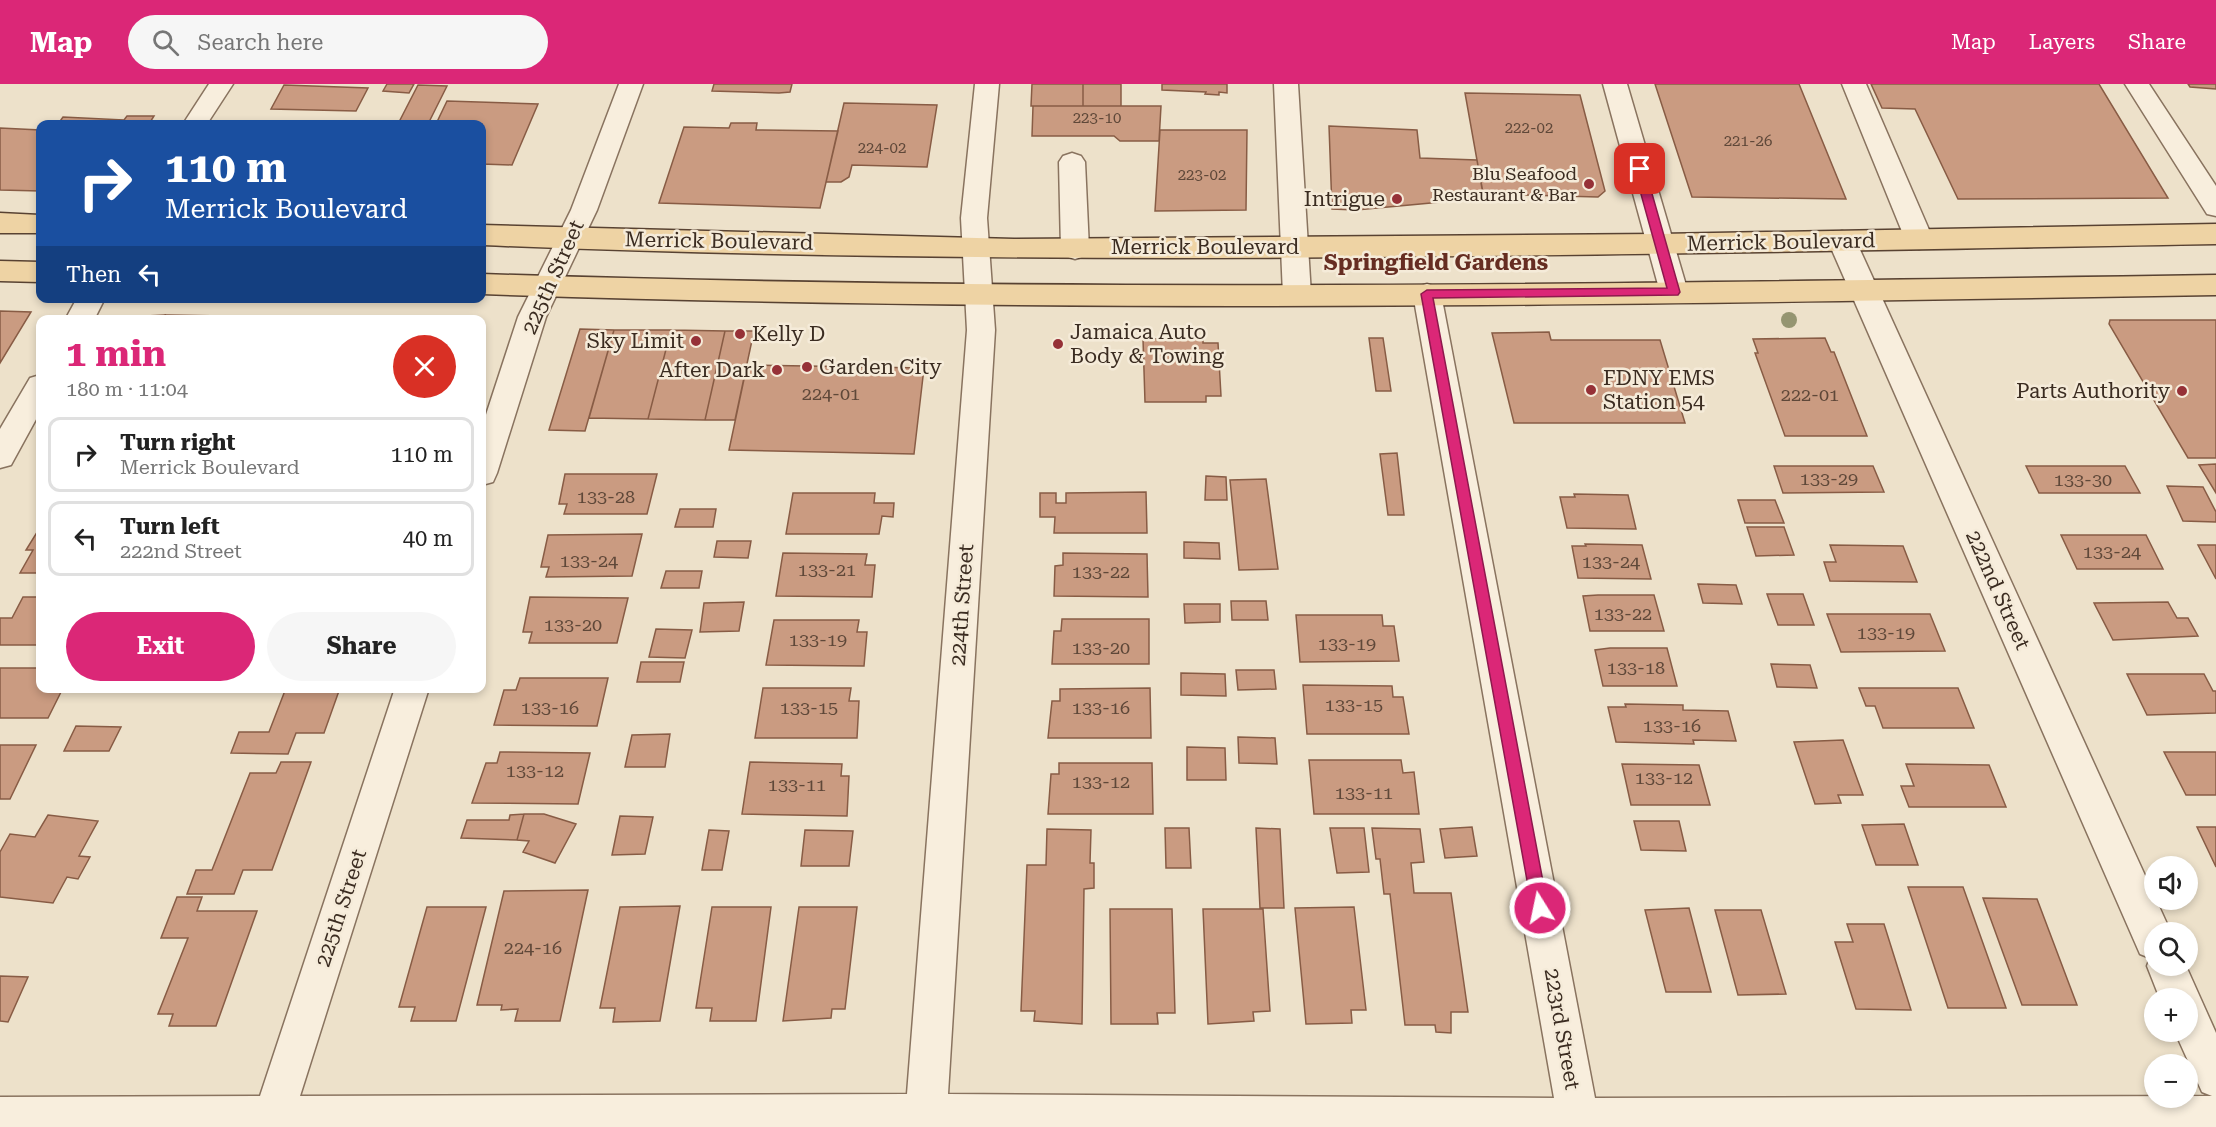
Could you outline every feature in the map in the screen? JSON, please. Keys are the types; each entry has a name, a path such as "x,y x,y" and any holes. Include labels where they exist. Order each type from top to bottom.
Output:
{"main road":[{"path":"0,224 36,225"},
{"name":"Merrick Boulevard","path":"486,235 1075,249 1660,244 2216,234"},
{"path":"0,271 36,272"},
{"path":"486,284 979,296 1864,291 2216,285"}],"street":[{"path":"198,120 221,84"},
{"name":"225th Street","path":"486,461 532,317 584,210 631,84"},
{"name":"224th Street","path":"926,1120 981,330 974,218 987,84"},
{"path":"1286,84 1297,295"},
{"path":"1615,84 1674,292"},
{"path":"1854,84 1919,239"},
{"path":"2137,84 2216,207"},
{"path":"1072,162 1075,249"},
{"name":"222nd Street","path":"1842,241 2146,922"},
{"name":"223rd Street","path":"1427,294 1579,1123"},
{"path":"0,456 36,393"},
{"name":"225th Street","path":"272,1122 410,693"},
{"path":"2198,1038 2216,1078"},
{"path":"0,1118 272,1122 926,1120 1579,1123 2216,1117"}],"building":[{"path":"387,84 414,84 409,93 383,91"},
{"path":"714,84 792,84 790,92 779,93 712,91"},
{"path":"1032,84 1083,84 1083,106 1031,106"},
{"path":"1083,84 1121,84 1121,106 1083,106"},
{"path":"1162,84 1227,84 1227,93 1219,92 1219,95 1205,94 1206,92 1162,90"},
{"path":"1655,84 1799,84 1846,199 1692,197"},
{"path":"1871,84 2099,84 2168,198 1958,199 1915,109 1882,108"},
{"path":"2188,84 2216,84 2216,89 2190,87"},
{"path":"284,85 368,88 356,111 271,109"},
{"path":"418,85 447,86 430,120 400,120"},
{"path":"1465,93 1580,95 1605,191 1598,197 1483,194"},
{"path":"447,101 538,104 512,165 486,164 486,120 438,120"},
{"path":"844,103 937,105 927,167 852,165 849,177 841,182 826,182"},
{"path":"1033,106 1161,106 1159,141 1120,141 1114,136 1032,136"},
{"path":"127,116 154,116 152,120 124,120"},
{"path":"63,117 124,120 61,120"},
{"path":"731,123 757,123 756,130 838,131 820,208 659,203 684,127 729,128"},
{"path":"1329,126 1417,130 1420,158 1477,160 1484,198 1356,210 1332,209"},
{"path":"0,128 36,130 36,191 0,190"},
{"path":"1160,130 1247,130 1246,210 1155,211"},
{"path":"0,311 31,312 0,363"},
{"name":"Parts Authority","path":"2110,320 2216,320 2216,458 2188,458 2109,324"},
{"path":"580,329 614,330 585,431 549,430"},
{"path":"614,330 671,330 648,419 589,418"},
{"path":"671,330 725,331 705,420 648,419"},
{"path":"725,331 754,331 735,420 705,420"},
{"name":"FDNY EMS Station 54","path":"1549,332 1551,340 1660,340 1685,423 1514,423 1492,333"},
{"path":"1203,338 1203,343 1218,343 1221,396 1206,396 1206,402 1145,402 1143,339"},
{"path":"1369,338 1383,338 1391,391 1376,391"},
{"path":"1825,338 1831,352 1834,352 1867,436 1785,436 1755,353 1758,353 1753,339"},
{"path":"747,365 924,368 914,454 729,450"},
{"path":"1397,453 1404,515 1388,515 1380,454"},
{"path":"2216,464 2216,493 2199,465"},
{"path":"1774,466 1873,466 1884,492 1783,493"},
{"path":"2026,466 2125,466 2140,493 2039,493"},
{"path":"565,474 657,474 647,514 564,514 567,504 559,504"},
{"path":"1206,476 1226,477 1227,500 1205,500"},
{"path":"1266,479 1278,569 1239,570 1230,480"},
{"path":"2167,486 2203,487 2216,512 2216,522 2183,521"},
{"path":"1146,492 1147,533 1054,533 1055,517 1040,517 1040,493 1056,493 1056,503 1066,503 1066,493"},
{"path":"793,493 875,493 874,503 894,503 893,517 882,516 879,534 786,534"},
{"path":"1574,494 1628,495 1636,529 1567,528 1560,497 1575,497"},
{"path":"1738,500 1775,500 1784,523 1745,523"},
{"path":"680,509 716,509 713,527 675,527"},
{"path":"1747,527 1784,527 1794,555 1756,556"},
{"path":"36,534 36,573 20,573 33,550 26,550"},
{"path":"642,534 632,576 546,577 549,567 541,567 548,535"},
{"path":"2061,535 2146,535 2163,569 2077,569"},
{"path":"717,541 751,541 748,558 714,557"},
{"path":"1184,542 1219,543 1220,559 1184,558"},
{"path":"1585,544 1642,545 1651,579 1578,578 1572,546 1586,546"},
{"path":"1830,545 1903,546 1917,582 1830,581 1824,562 1836,562"},
{"path":"2198,545 2216,545 2216,579"},
{"path":"783,553 867,554 865,565 875,565 872,597 776,596"},
{"path":"1063,553 1147,554 1148,597 1054,596 1055,566 1063,565"},
{"path":"666,571 702,571 699,588 661,588"},
{"path":"1698,584 1736,585 1742,604 1703,603"},
{"path":"1767,594 1803,594 1814,625 1778,625"},
{"path":"1654,595 1664,631 1590,631 1583,596"},
{"path":"23,597 36,597 36,645 0,645 0,618 12,618"},
{"path":"530,597 628,598 617,643 529,643 532,632 523,632"},
{"path":"1231,601 1266,601 1268,620 1232,620"},
{"path":"744,602 739,631 700,632 704,603"},
{"path":"2168,602 2177,618 2188,618 2198,636 2113,640 2094,603"},
{"path":"1184,604 1220,604 1220,622 1185,623"},
{"path":"1827,614 1930,614 1945,651 1841,652"},
{"path":"1296,615 1382,615 1383,626 1394,626 1399,661 1300,662"},
{"path":"1062,619 1149,619 1149,664 1052,664 1054,631 1061,631"},
{"path":"774,620 859,620 857,632 867,632 864,666 766,665"},
{"path":"656,629 692,630 685,658 649,657"},
{"path":"1667,648 1677,686 1603,686 1595,650"},
{"path":"641,662 684,662 680,682 637,682"},
{"path":"1771,664 1810,665 1817,688 1777,687"},
{"path":"0,668 36,668 36,693 60,693 48,718 0,718"},
{"path":"1236,670 1274,670 1276,689 1238,690"},
{"path":"1181,673 1225,674 1226,696 1181,695"},
{"path":"2127,674 2204,674 2213,691 2216,691 2216,713 2147,715"},
{"path":"520,678 608,678 597,726 494,725 504,690 516,690"},
{"path":"1303,685 1392,686 1393,697 1403,697 1409,734 1307,734"},
{"path":"763,688 851,688 849,701 859,701 857,738 755,738"},
{"path":"1150,688 1151,738 1048,738 1052,701 1060,701 1060,689"},
{"path":"1859,688 1958,688 1974,728 1883,728 1875,706 1866,706"},
{"path":"284,693 338,693 324,733 296,733 288,754 231,753 239,732 269,732"},
{"path":"1625,704 1683,705 1683,710 1728,711 1736,741 1693,740 1694,744 1616,742 1608,707 1626,707"},
{"path":"76,726 121,727 109,751 64,751"},
{"path":"670,734 665,767 625,767 632,735"},
{"path":"1238,737 1275,738 1277,764 1239,763"},
{"path":"1843,740 1863,795 1838,795 1841,803 1815,804 1794,742"},
{"path":"0,745 36,745 10,799 0,799"},
{"path":"1187,747 1225,748 1226,780 1187,780"},
{"path":"500,752 590,753 578,804 472,803 486,763 497,763"},
{"path":"2164,752 2216,752 2216,795 2186,795"},
{"path":"1309,760 1401,760 1403,773 1414,772 1419,814 1314,814"},
{"path":"281,762 311,762 272,870 243,870 234,894 187,894 196,870 212,870 250,773 276,773"},
{"path":"750,762 842,764 841,776 849,776 847,816 742,814"},
{"path":"1059,763 1152,763 1153,814 1048,814 1051,774 1059,774"},
{"path":"1622,764 1699,765 1710,805 1631,805"},
{"path":"1906,764 1989,765 2006,807 1909,807 1901,786 1914,786"},
{"path":"524,814 517,840 461,838 467,820 509,820 510,815"},
{"path":"524,814 544,814 576,824 555,863 523,852 529,841 517,840"},
{"path":"48,815 98,821 79,856 90,857 78,879 67,877 53,903 0,897 0,852 10,834 35,837"},
{"path":"620,816 653,817 645,854 612,855"},
{"path":"1634,821 1679,821 1686,851 1641,850"},
{"path":"1904,824 1918,865 1876,865 1862,825"},
{"path":"1472,827 1477,856 1445,858 1440,829"},
{"path":"2197,827 2216,827 2216,867"},
{"path":"1165,828 1189,828 1191,868 1166,868"},
{"path":"1256,828 1280,829 1284,908 1260,908"},
{"path":"1330,828 1364,828 1369,872 1337,873"},
{"path":"1372,828 1420,829 1424,862 1411,863 1414,893 1451,893 1468,1012 1451,1012 1451,1033 1436,1032 1435,1025 1405,1025 1390,894 1384,894 1380,859 1376,859"},
{"path":"1047,829 1091,830 1090,863 1094,863 1094,888 1084,889 1082,1024 1034,1021 1035,1011 1021,1011 1027,865 1046,865"},
{"path":"709,830 729,831 722,870 702,870"},
{"path":"805,830 853,831 849,866 801,866"},
{"path":"1908,887 1963,887 2006,1008 1948,1008"},
{"path":"588,890 560,1021 515,1021 518,1009 501,1010 502,1005 477,1005 504,891"},
{"path":"177,897 202,897 197,911 257,911 216,1026 169,1026 173,1014 158,1014 188,938 161,938"},
{"path":"1983,898 2037,899 2077,1005 2022,1005"},
{"path":"680,906 660,1021 613,1022 615,1008 600,1008 620,907"},
{"path":"427,907 486,907 456,1021 411,1021 415,1007 399,1007"},
{"path":"712,907 771,907 756,1021 710,1021 712,1008 696,1008"},
{"path":"799,907 857,907 845,1009 832,1009 831,1018 783,1021"},
{"path":"1354,907 1366,1010 1351,1010 1352,1023 1306,1024 1295,908"},
{"path":"1689,908 1711,992 1666,992 1645,910"},
{"path":"1110,909 1172,909 1175,1013 1157,1013 1158,1024 1111,1024"},
{"path":"1203,909 1263,909 1270,1011 1253,1012 1254,1021 1208,1024"},
{"path":"1715,910 1761,910 1786,994 1738,995"},
{"path":"1847,924 1884,924 1911,1010 1856,1009 1835,942 1853,942"},
{"path":"0,976 28,977 8,1022 0,1021"}],"place":[{"name":"Blu Seafood Restaurant & Bar","path":"1589,184"},
{"name":"Intrigue","path":"1397,199"},
{"name":"Kelly D","path":"740,334"},
{"name":"Sky Limit","path":"696,341"},
{"name":"Jamaica Auto Body & Towing","path":"1058,344"},
{"name":"Garden City","path":"807,367"},
{"name":"After Dark","path":"777,370"},
{"name":"FDNY EMS Station 54","path":"1591,390"},
{"name":"Parts Authority","path":"2182,391"}],"district":[{"name":"Springfield Gardens","path":"1436,262"}],"route":[{"path":"1540,908 1427,294 1674,292 1640,169"}]}
